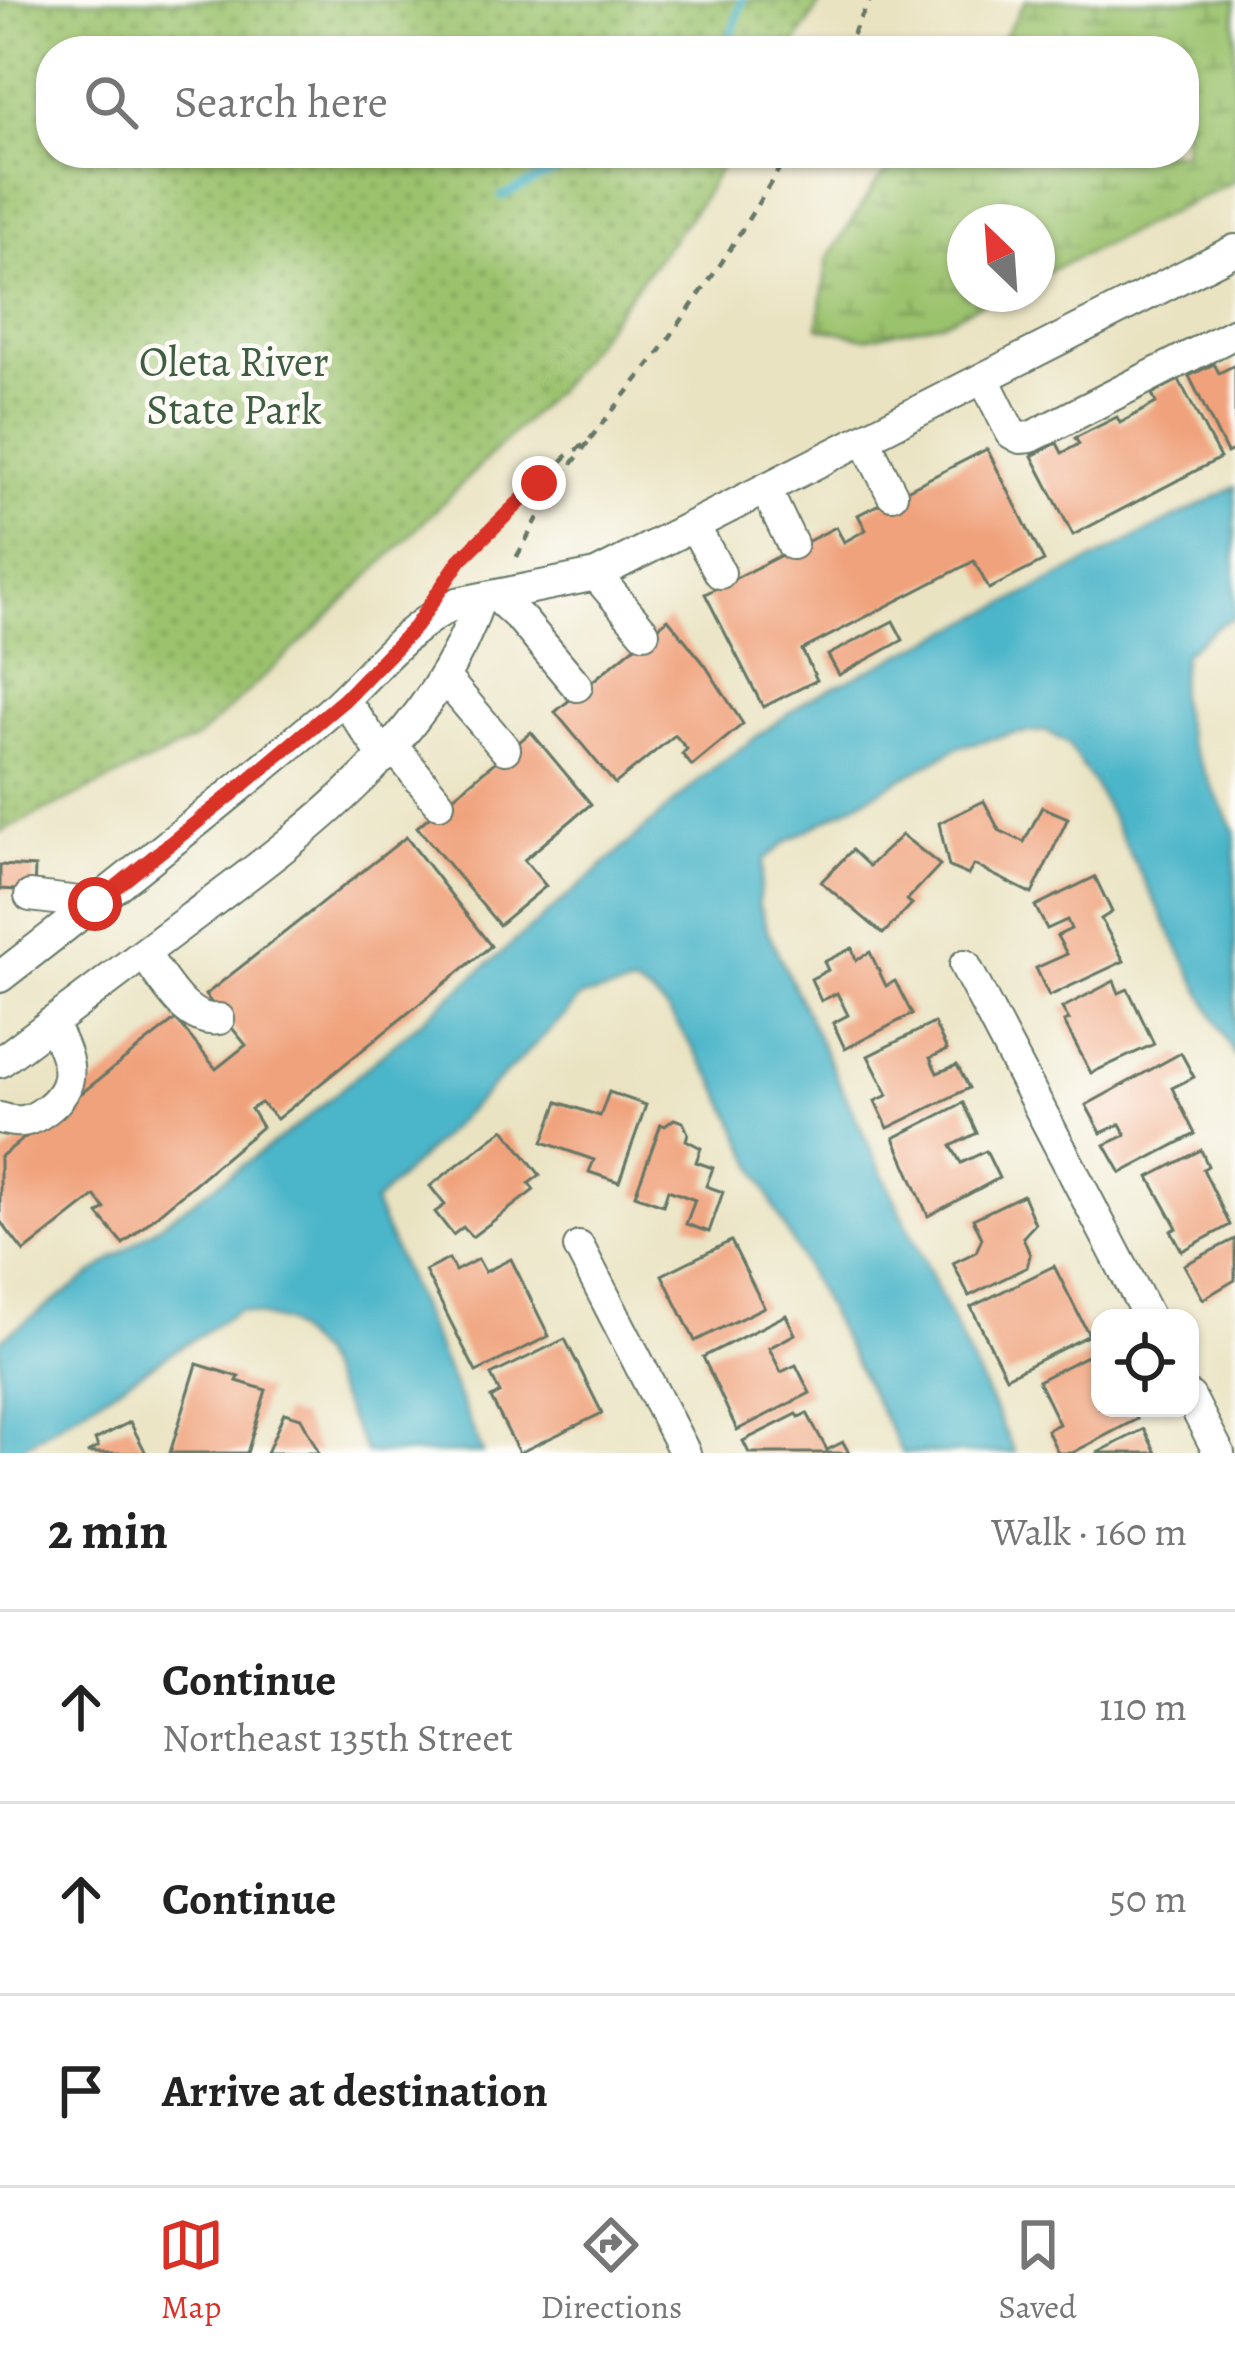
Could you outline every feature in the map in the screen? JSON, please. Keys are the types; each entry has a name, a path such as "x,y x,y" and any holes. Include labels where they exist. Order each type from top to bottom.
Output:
{"street":[{"path":"0,977 232,794 344,700 415,627 437,612 457,603 596,575 1235,250"},
{"path":"984,380 1011,433 1031,437 1235,333"},
{"path":"865,440 892,494"},
{"path":"766,490 792,544"},
{"path":"694,526 720,573"},
{"path":"596,575 644,632"},
{"path":"0,1062 242,880 352,789 389,752 444,676 488,598"},
{"path":"488,598 522,620 577,686"},
{"path":"444,676 505,749"},
{"path":"344,700 439,803"},
{"path":"30,896 95,904"},
{"path":"144,954 194,1016 219,1019"},
{"path":"965,964 1144,1309"},
{"path":"0,1118 20,1123 39,1115 69,1087 67,1057 51,1023"},
{"path":"579,1247 685,1453"},
{"path":"1199,1414 1219,1453"}],"path":[{"path":"852,36 870,0"},
{"path":"488,598 553,490 698,298 780,168"},
{"path":"445,582 460,560 589,441"}],"green space":[{"name":"Oleta River State Park","path":"0,0 822,0 800,36 36,36 36,168 720,168 698,205 558,388 318,627 196,739 0,832"},
{"path":"1026,0 1235,0 1235,181 1055,268 1055,204 947,204 947,312 964,312 943,322 865,338 818,327 828,258 876,183 891,168 1199,168 1199,36 1004,36"}],"water":[{"path":"1235,487 1235,617 1184,653 1178,696 1189,742 1235,831 1235,1057 1095,786 1068,744 1047,731 961,746 788,841 764,860 758,903 768,932 1015,1453 902,1453 776,1211 715,1081 668,1011 634,986 580,997 374,1203 483,1453 366,1453 318,1354 285,1322 239,1310 13,1453 0,1453 0,1340 300,1124 711,770 807,700"}],"building":[{"path":"1214,364 1219,373 1235,365 1235,449 1227,453 1189,376"},
{"path":"1179,380 1220,458 1073,535 1032,456 1057,443 1062,453 1079,444 1075,438 1117,417 1120,423 1156,403 1152,394"},
{"path":"987,449 1044,561 989,589 974,561 802,650 817,680 763,707 705,594 836,527 844,542 866,530 858,515"},
{"path":"668,619 743,724 692,766 682,754 687,749 675,735 615,784 555,712"},
{"path":"893,621 903,640 839,675 828,655"},
{"path":"531,732 591,804 524,860 546,886 499,925 417,827"},
{"path":"984,801 999,830 1024,842 1042,807 1068,818 1032,894 974,865 968,875 949,867 939,823"},
{"path":"902,835 940,865 883,934 821,882 852,850 869,866"},
{"path":"406,837 491,946 277,1119 261,1103 251,1109 262,1127 123,1244 98,1214 105,1209 95,1196 24,1252 0,1221 0,1157 176,1019 216,1069 246,1045 205,995"},
{"path":"0,865 35,867 34,891 0,889"},
{"path":"1095,877 1112,912 1101,919 1124,961 1049,996 1036,968 1067,954 1057,936 1071,929 1067,920 1047,929 1035,906"},
{"path":"852,948 856,960 870,952 886,986 895,981 912,1014 845,1049 833,1023 848,1015 837,993 821,1001 811,979 828,970 824,962"},
{"path":"1114,981 1119,993 1128,989 1154,1044 1091,1073 1064,1022 1069,1020 1062,1008"},
{"path":"934,1023 947,1050 930,1058 937,1073 957,1065 969,1088 888,1128 875,1101 888,1095 868,1056"},
{"path":"1181,1053 1194,1077 1172,1088 1195,1134 1121,1173 1105,1145 1126,1135 1120,1124 1101,1133 1086,1105"},
{"path":"609,1092 646,1105 619,1182 589,1172 594,1160 543,1142 558,1102 600,1116"},
{"path":"963,1103 977,1133 951,1146 961,1163 986,1151 999,1178 928,1216 894,1138"},
{"path":"674,1119 683,1122 686,1140 701,1148 696,1162 713,1168 706,1186 723,1192 709,1232 686,1224 695,1200 668,1190 663,1205 635,1195 661,1124"},
{"path":"504,1129 540,1175 529,1183 534,1190 472,1237 463,1227 453,1235 435,1212 445,1205 430,1186"},
{"path":"1201,1150 1208,1166 1203,1169 1230,1225 1182,1251 1171,1231 1177,1228 1149,1177"},
{"path":"1023,1195 1035,1224 1023,1237 1030,1255 1027,1267 969,1296 953,1263 976,1252 982,1238 973,1219"},
{"path":"1235,1239 1235,1280 1203,1299 1184,1265"},
{"path":"731,1241 764,1307 695,1341 662,1275"},
{"path":"449,1259 455,1271 478,1259 485,1272 511,1259 549,1336 476,1372 425,1271"},
{"path":"1054,1266 1089,1335 1006,1377 971,1307"},
{"path":"786,1315 795,1334 769,1348 781,1372 796,1365 810,1393 737,1430 703,1357"},
{"path":"565,1339 602,1413 519,1453 491,1398 500,1393 491,1375"},
{"path":"1091,1354 1091,1417 1137,1419 1072,1453 1058,1453 1047,1430 1059,1424 1038,1381"},
{"path":"197,1364 266,1390 247,1453 170,1453"},
{"path":"284,1413 301,1418 319,1453 267,1453"},
{"path":"807,1413 827,1450 843,1442 849,1453 749,1453 743,1441"},
{"path":"130,1422 146,1453 87,1453 98,1447 95,1440"},
{"path":"1144,1429 1156,1453 1097,1453"}],"waterway":[{"path":"730,36 742,0"},
{"path":"502,196 563,168"}],"route":[{"path":"95,904 344,700 415,627 460,560 539,483"}]}
